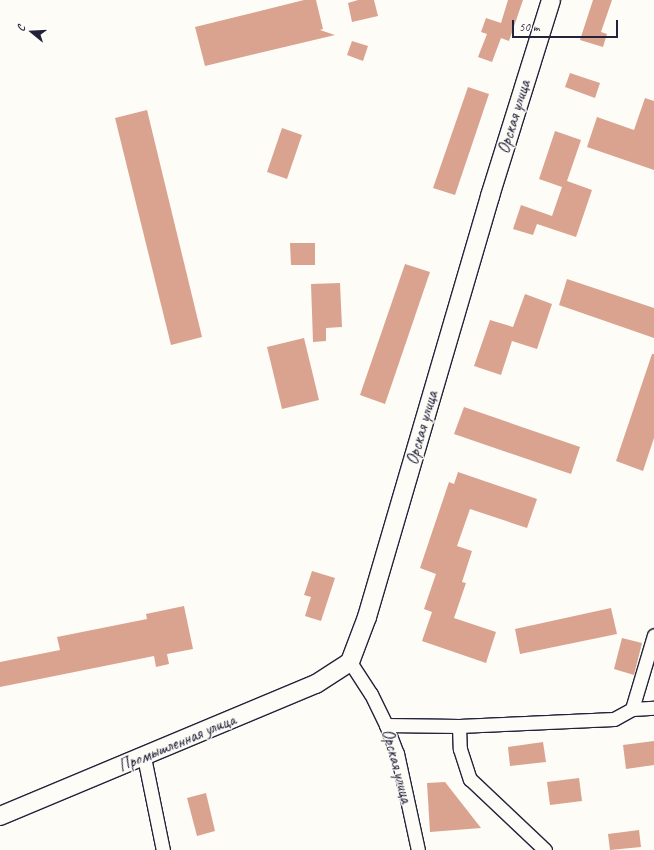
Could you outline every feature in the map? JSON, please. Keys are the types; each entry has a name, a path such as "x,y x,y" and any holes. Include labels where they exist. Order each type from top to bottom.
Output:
{"street":[{"name":"Орская улица","path":"418,850 397,752 371,694 350,662 367,617 486,211 551,0"},
{"path":"628,712 654,635"},
{"name":"Промышленная улица","path":"0,816 316,684 350,662"},
{"path":"386,725 459,726 614,719 628,712 654,708"},
{"path":"459,726 460,749 470,779 545,850"},
{"path":"144,757 164,850"}],"building":[{"path":"304,0 316,0 323,29 320,30 335,35 205,66 195,27"},
{"path":"358,0 374,0 378,16 352,22 348,3"},
{"path":"508,0 523,0 509,41 501,38 492,62 478,57 487,34 481,32 486,18 501,23"},
{"path":"593,0 612,0 601,32 607,34 603,47 580,40"},
{"path":"352,41 368,46 363,61 347,55"},
{"path":"570,73 600,83 595,98 565,87"},
{"path":"468,87 489,94 455,195 433,188"},
{"path":"645,98 654,101 654,170 587,147 597,117 634,130"},
{"path":"147,110 202,337 171,345 115,118"},
{"path":"282,128 302,135 287,179 267,172"},
{"path":"555,131 581,140 567,181 592,190 576,237 537,224 533,235 513,229 521,205 552,216 562,187 539,179"},
{"path":"290,243 315,243 315,265 291,265"},
{"path":"405,264 430,272 385,404 360,395"},
{"path":"567,279 654,308 654,338 559,305"},
{"path":"340,283 342,327 326,328 326,341 313,342 311,284"},
{"path":"525,294 552,304 537,349 512,341 501,375 474,366 490,320 513,327"},
{"path":"304,338 319,400 282,409 267,347"},
{"path":"652,354 654,354 654,438 643,471 616,461"},
{"path":"464,407 580,447 571,474 454,434"},
{"path":"458,472 537,499 527,528 470,509 457,546 472,551 462,582 466,583 454,618 496,632 486,663 422,641 432,612 424,609 436,574 420,568 449,482 454,484"},
{"path":"312,571 335,578 321,621 305,616 311,597 304,595"},
{"path":"184,606 193,649 167,654 169,664 156,667 154,656 0,687 0,662 60,650 57,637 147,619 146,614"},
{"path":"611,608 617,634 520,654 515,629"},
{"path":"622,638 642,643 634,675 614,669"},
{"path":"654,741 654,765 626,769 623,745"},
{"path":"543,742 546,762 510,766 508,747"},
{"path":"579,778 582,801 550,805 547,782"},
{"path":"445,782 481,828 430,832 427,783"},
{"path":"206,793 215,831 197,836 187,798"},
{"path":"639,830 641,847 610,850 608,834"}]}
